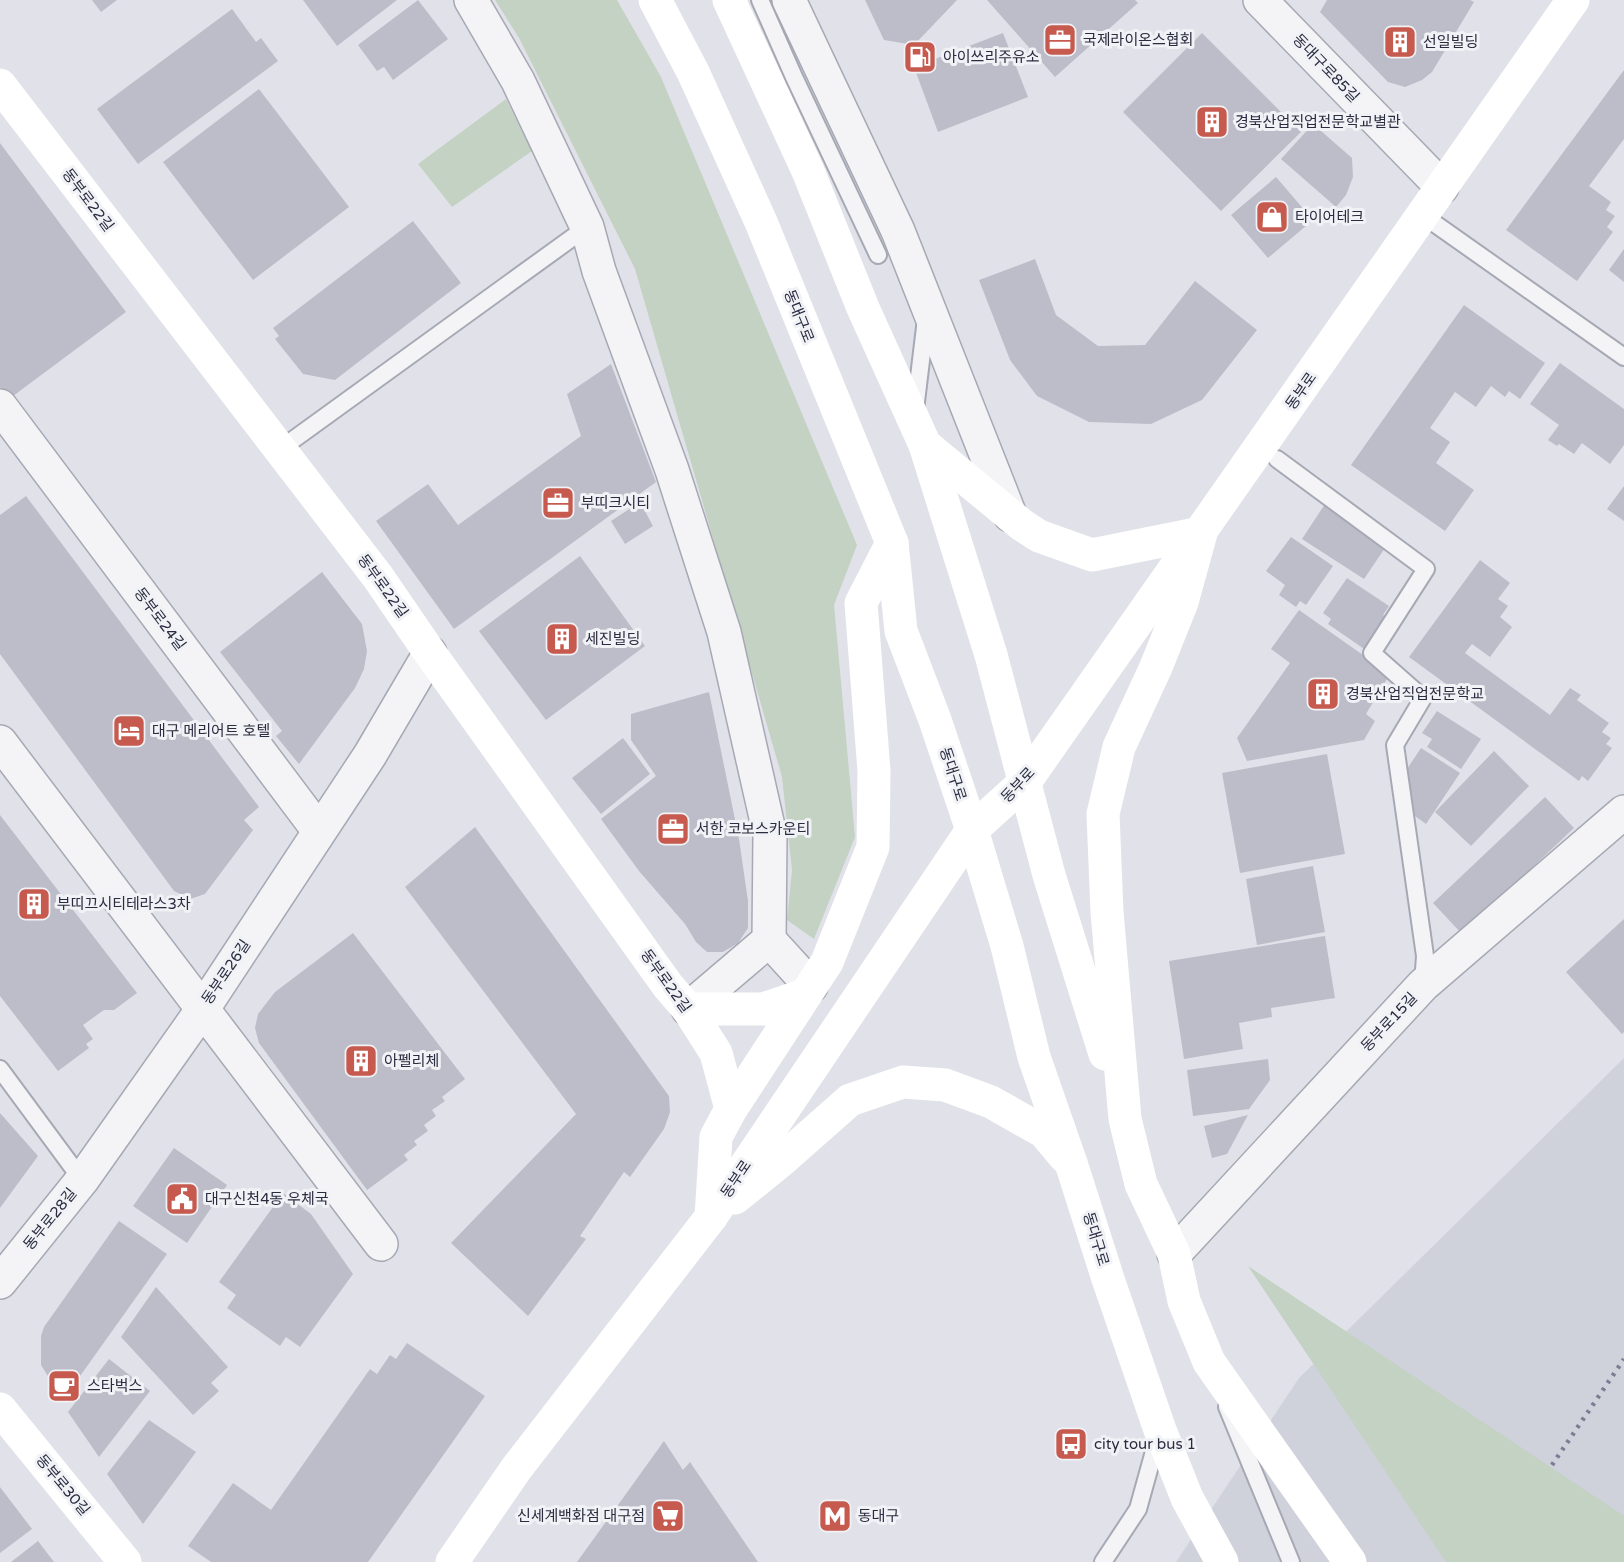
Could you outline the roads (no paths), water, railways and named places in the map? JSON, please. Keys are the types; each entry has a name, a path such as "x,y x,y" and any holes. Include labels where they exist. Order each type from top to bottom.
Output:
{"main road":[{"name":"동대구로","path":"655,0 693,72 760,222 892,543 901,631 935,720 972,830 1007,946 1034,1057 1160,1430 1187,1498 1222,1562"},
{"path":"729,0 808,171 863,308 919,432 991,655 1049,875 1125,1119 1141,1184 1174,1254 1184,1301 1209,1362 1350,1562"},
{"name":"동부로","path":"452,1562 516,1469 711,1217 972,830 1025,782 1424,216 1573,0"},
{"name":"동부로22길","path":"0,86 378,577 668,986 688,1010 716,1053 731,1108"},
{"path":"919,432 1010,515 1039,536 1092,555 1201,533 1182,602 1156,667 1119,747 1103,814 1107,912 1125,1119"},
{"path":"711,1217 716,1137 731,1108 827,962 873,847 874,771 861,603 892,543"},
{"path":"688,1010 763,1009 808,991"},
{"path":"711,1217 782,1160 850,1100 903,1082 945,1086 992,1102 1044,1132 1072,1166"},
{"name":"동부로30길","path":"0,1409 125,1562"}],"street":[{"path":"471,0 518,81 587,227 599,272 672,470 724,632 770,835 769,940 808,991"},
{"path":"789,0 898,231 1010,515"},
{"name":"동대구로85길","path":"1260,0 1443,187"},
{"name":"동부로24길","path":"0,406 319,831"},
{"name":"동부로26길","path":"0,742 202,1010 370,755 430,653"},
{"name":"동부로15길","path":"1174,1254 1423,985 1624,813"},
{"path":"688,1010 769,940"},
{"path":"82,1180 202,1010 381,1244"},
{"name":"동부로28길","path":"0,1282 82,1180"}],"lane":[{"path":"760,0 878,255"},
{"path":"1424,216 1624,357"},
{"path":"279,450 587,227"},
{"path":"919,432 928,306"},
{"path":"1277,459 1426,569 1372,653 1423,698 1395,745 1425,956 1423,985"},
{"name":"동부로28길","path":"0,1069 82,1180"},
{"path":"1209,1362 1290,1562"},
{"path":"1103,1562 1138,1509 1160,1430"}],"railway":[{"path":"1552,1465 1624,1359"}],"place":[{"name":"국제라이온스협회","path":"1060,40"},
{"name":"선일빌딩","path":"1400,42"},
{"name":"아이쓰리주유소","path":"920,57"},
{"name":"경북산업직업전문학교별관","path":"1212,122"},
{"name":"타이어테크","path":"1272,217"},
{"name":"부띠크시티","path":"558,503"},
{"name":"세진빌딩","path":"562,639"},
{"name":"경북산업직업전문학교","path":"1323,694"},
{"name":"대구 메리어트 호텔","path":"129,731"},
{"name":"서한 코보스카운티","path":"673,829"},
{"name":"부띠끄시티테라스3차","path":"34,904"},
{"name":"아펠리체","path":"361,1061"},
{"name":"대구신천4동 우체국","path":"182,1199"},
{"name":"스타벅스","path":"64,1386"},
{"name":"city tour bus 1","path":"1071,1444"},
{"name":"신세계백화점 대구점","path":"668,1516"},
{"name":"동대구","path":"835,1516"}]}
